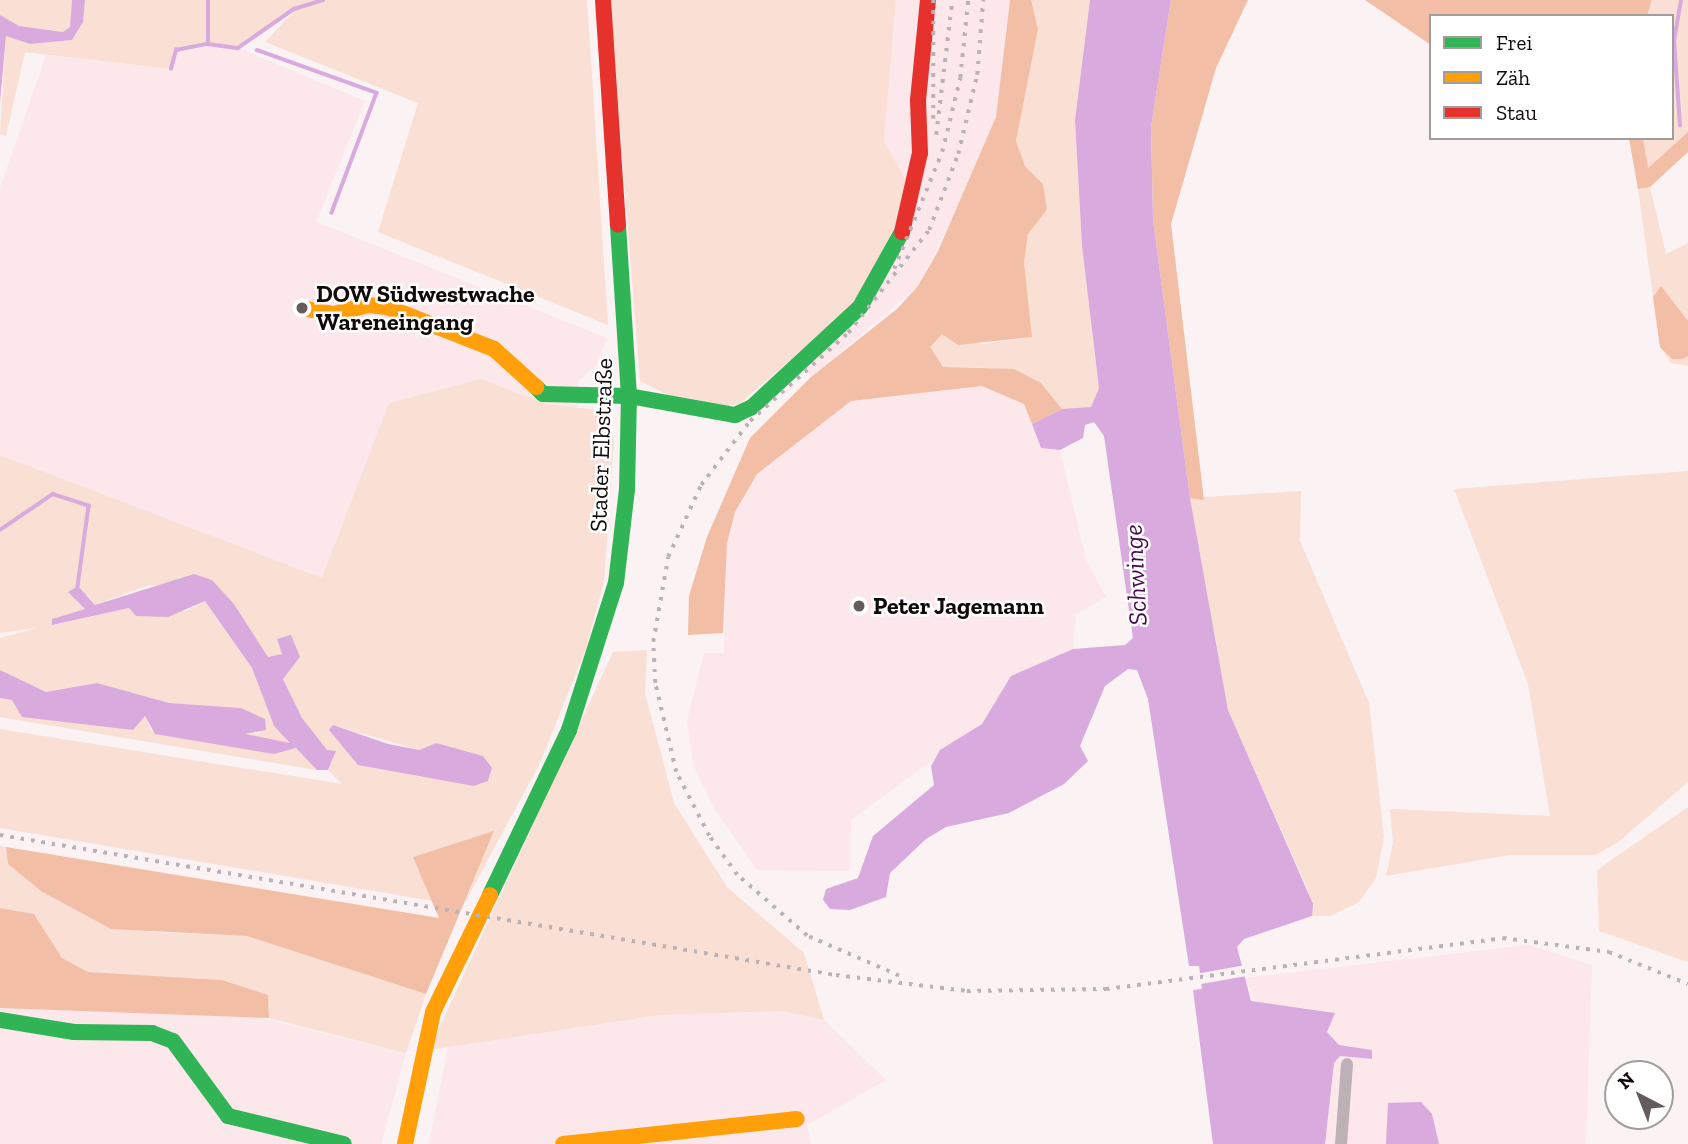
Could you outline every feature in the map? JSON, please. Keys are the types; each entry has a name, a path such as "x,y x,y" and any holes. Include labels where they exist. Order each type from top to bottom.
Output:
{"street":[{"name":"Stader Elbstraße","path":"405,1144 420,1059 441,993 546,780 601,642 622,534 629,396 603,0"},
{"path":"302,308 334,314 368,305 387,307 494,349 543,394 629,396 735,415 802,365 860,307 904,229 916,188 928,0"},
{"path":"0,1020 74,1032 152,1033 173,1041 228,1116 344,1144"},
{"path":"1341,1144 1347,1064"},
{"path":"563,1144 797,1119"}],"shaded area":[{"path":"0,0 72,0 70,27 63,32 18,26 0,15"},
{"path":"85,0 587,0 608,325 378,232 418,103 265,42 298,7 238,48 208,44 176,50 171,69 25,52 6,136 0,134 6,35 30,44 72,40 83,22"},
{"path":"610,0 896,0 884,141 905,179 900,215 872,275 847,311 739,404 723,407 670,396 640,381"},
{"path":"896,0 1010,0 996,117 987,149 918,286 811,377 798,358 905,179 884,141"},
{"path":"1010,0 1031,0 1038,29 1016,141 1025,166 1043,184 1047,209 1028,234 1024,262 1032,337 958,345 942,334 930,347 943,367 1014,369 1041,383 1062,409 1032,424 1024,404 982,386 851,401 757,474 735,512 727,543 723,633 688,635 689,596 707,537 750,438 811,377 897,309 918,286 938,251 996,117"},
{"path":"1031,0 1090,0 1075,120 1082,246 1099,388 1091,407 1073,411 1062,409 1041,383 991,368 943,367 929,347 942,334 983,344 1032,337 1024,262 1028,234 1047,208 1043,184 1025,166 1016,141 1038,29"},
{"path":"1171,0 1248,0 1216,68 1171,224 1204,500 1190,498 1153,220 1151,127"},
{"path":"1365,0 1652,0 1648,14 1429,14 1429,44"},
{"path":"1652,0 1688,0 1688,132 1647,169 1643,140 1674,140 1674,14 1648,14"},
{"path":"208,44 238,48 365,101 316,222 607,338 596,365 579,380 564,671 0,455 0,188 46,55 171,69 176,50"},
{"path":"1688,132 1688,152 1650,187 1638,189 1629,140 1643,140 1648,168"},
{"path":"1650,187 1666,254 1688,243 1688,366 1671,363 1660,347 1638,189"},
{"path":"1661,286 1688,321 1688,356 1682,359 1672,359 1660,347 1653,297"},
{"path":"481,379 546,404 605,411 614,442 604,581 585,651 539,765 463,906 494,832 413,857 433,901 0,828 0,729 342,784 328,770 336,751 327,751 302,718 283,678 300,657 277,639 282,654 268,657 234,604 180,577 167,586 149,585 95,605 88,595 68,591 85,609 52,619 53,625 129,608 186,611 205,601 252,668 274,726 291,743 281,745 245,734 261,733 241,708 169,703 97,683 46,692 0,670 0,638 37,628 0,633 0,455 322,578 389,403","holes":["333,725 419,750 436,743 492,768 488,781 474,786"]},
{"path":"982,386 1024,404 1041,448 1060,450 1086,560 1106,597 1076,614 1073,649 1012,676 982,724 851,820 850,871 757,870 714,808 694,767 687,721 704,653 724,653 727,543 735,512 757,474 851,401"},
{"path":"1688,471 1688,782 1617,843 1595,855 1510,855 1386,876 1393,843 1390,809 1550,816 1528,684 1454,489"},
{"path":"1301,491 1300,541 1369,703 1384,837 1376,878 1359,902 1330,916 1312,916 1308,890 1228,710 1190,498"},
{"path":"647,650 645,693 674,803 727,887 804,953 824,1020 782,1011 660,1015 429,1050 613,652"},
{"path":"0,698 145,716 151,731 274,754 296,748 317,770 0,717"},
{"path":"1688,807 1688,962 1599,931 1597,870"},
{"path":"494,831 426,994 247,936 111,929 41,891 8,864 6,847 439,918 413,857"},
{"path":"0,846 6,847 8,864 150,932 247,936 426,994 406,1053 269,1018 268,995 222,980 88,972 62,958 34,914 0,908"},
{"path":"0,908 34,914 62,958 88,972 222,980 268,995 269,1018 0,1008"},
{"path":"1529,945 1592,965 1586,1144 1325,1144 1334,1063 1339,1056 1372,1059 1339,1045 1327,1032 1329,1011 1256,1003 1245,978"},
{"path":"0,1008 239,1013 406,1053 381,1144 0,1144"},
{"path":"782,1011 824,1020 886,1080 807,1125 811,1144 429,1144 448,1047 660,1015"}],"water":[{"path":"72,0 85,0 83,22 72,40 30,44 6,36 0,102 0,15 19,26 63,32 70,27"},
{"name":"Schwinge","path":"1090,0 1171,0 1151,127 1153,220 1190,498 1228,710 1313,904 1312,916 1244,939 1237,947 1251,1001 1335,1013 1327,1032 1339,1045 1372,1050 1372,1059 1340,1056 1334,1063 1325,1144 1213,1144 1193,990 1202,989 1199,966 1189,966 1148,699 1137,670 1128,669 1105,686 1080,746 1088,761 1064,784 1009,813 946,827 926,839 890,873 886,897 850,910 830,909 823,900 826,889 858,878 873,836 934,785 931,766 940,750 982,724 1011,676 1073,649 1125,645 1133,638 1104,436 1094,422 1085,425 1083,438 1060,450 1041,448 1032,424 1062,409 1091,407 1099,388 1082,246 1075,120"},
{"path":"194,574 212,580 234,604 268,657 282,654 277,639 291,635 300,657 283,679 302,718 327,750 336,751 328,770 317,770 296,748 274,754 155,734 145,716 133,730 22,717 12,700 0,698 0,670 46,692 97,683 169,703 241,708 265,719 266,730 245,734 290,743 274,726 252,668 205,601 168,617 136,616 129,608 52,625 52,619 85,609 68,592 78,586 95,605"},
{"path":"333,725 388,744 419,750 436,743 483,756 492,768 488,781 474,786 358,765 329,730"},
{"path":"1421,1102 1432,1114 1439,1144 1386,1144 1388,1103"}],"pier":[{"path":"1246,965 1248,976 1199,985 1197,974"}],"waterway":[{"path":"171,69 176,50 208,44 208,0"},
{"path":"208,44 238,48 294,9 323,0"},
{"path":"1680,126 1674,41 1681,0"},
{"path":"257,50 377,93 332,213"},
{"path":"0,530 53,494 89,506 78,586"}],"railway":[{"path":"933,0 933,119"},
{"path":"936,135 952,0"},
{"path":"894,269 942,152 960,78 968,0"},
{"path":"899,976 807,936 737,875 709,836 676,772 655,683 653,642 668,557 701,485 750,421 848,333 929,230 958,154 977,75 983,0"},
{"path":"0,835 836,975 967,991 1106,989 1503,938 1609,952 1688,984"}],"traffic: fast":[{"path":"490,895 569,730 616,583 627,490 629,396 618,225"},
{"path":"536,387 543,394 629,396 735,415 752,407 860,307 902,232"},
{"path":"0,1020 74,1032 152,1033 173,1041 228,1116 344,1144"}],"traffic: slow":[{"path":"302,308 334,314 368,305 387,307 494,349 536,387"},
{"path":"405,1144 433,1012 490,895"},
{"path":"563,1144 797,1119"}],"traffic: jam":[{"path":"603,0 618,225"},
{"path":"902,232 920,153 918,100 928,0"}],"place":[{"name":"DOW Südwestwache Wareneingang","path":"302,308"},
{"name":"Peter Jagemann","path":"859,606"}]}
